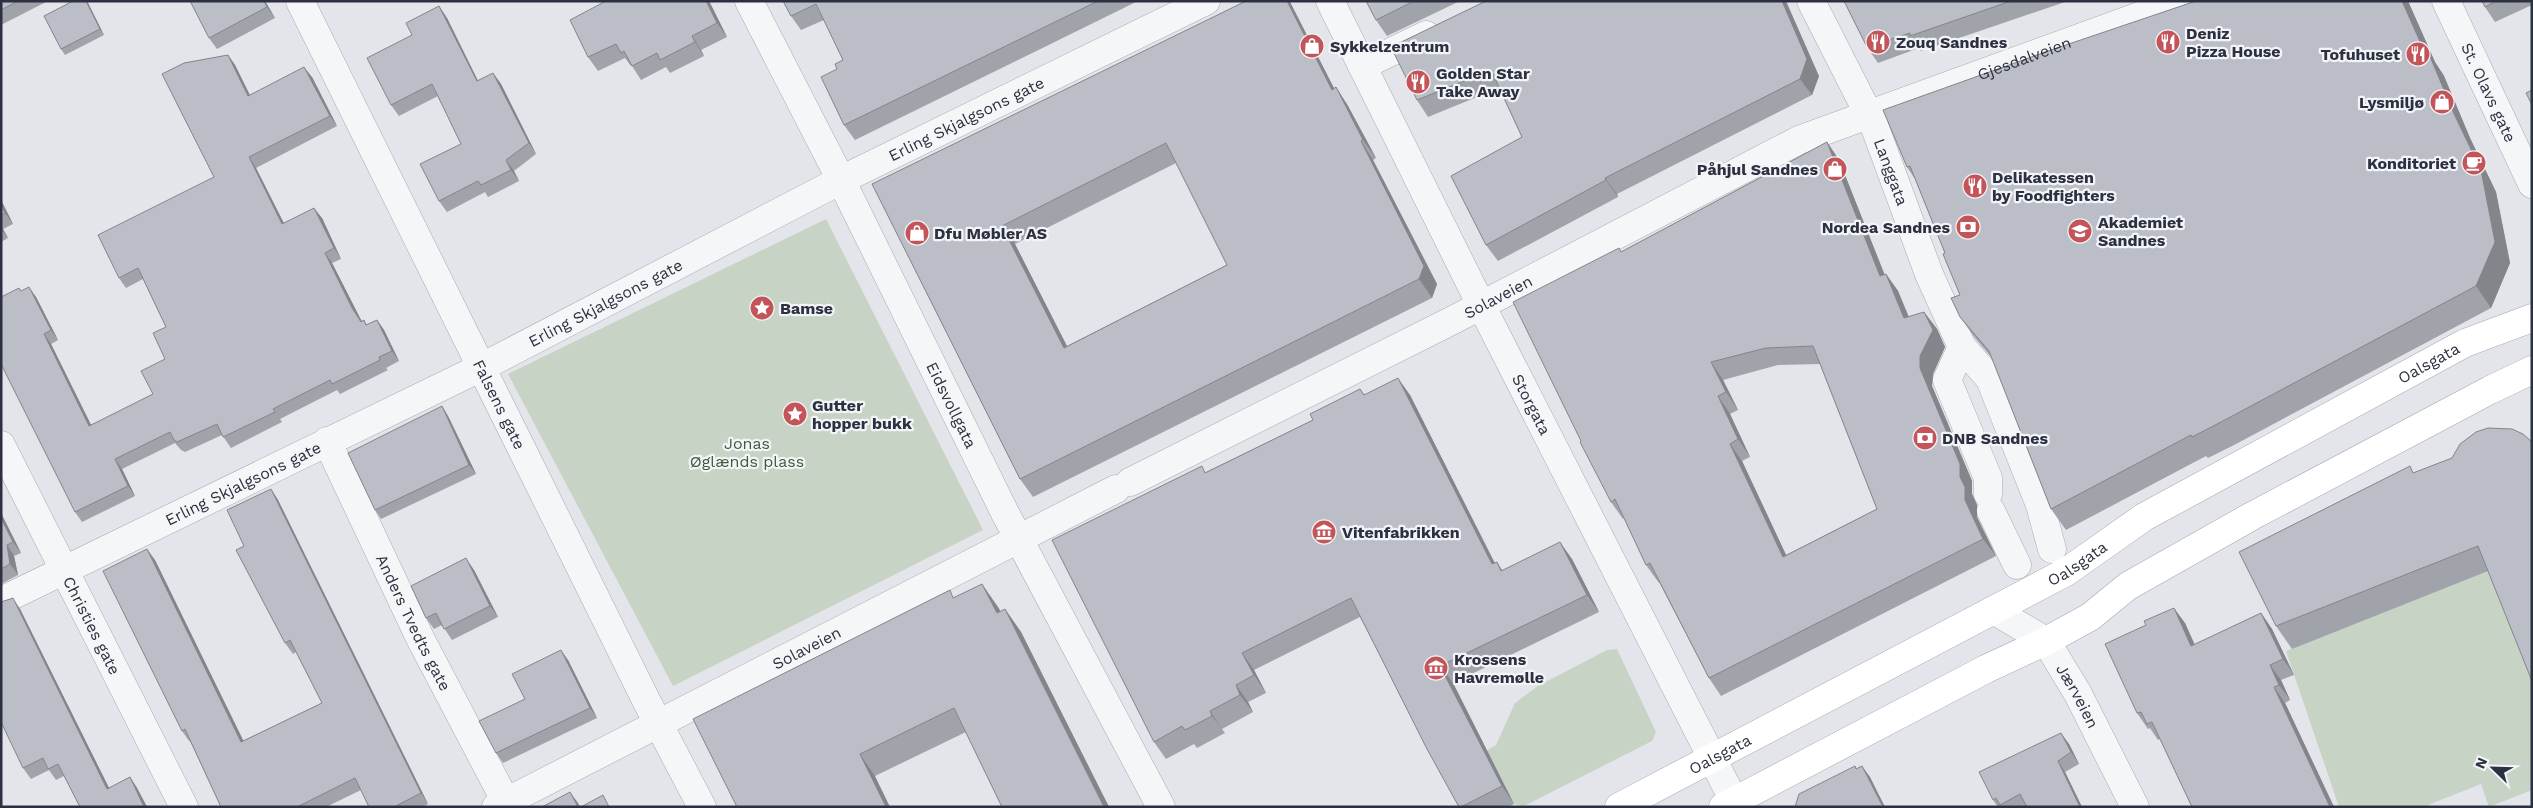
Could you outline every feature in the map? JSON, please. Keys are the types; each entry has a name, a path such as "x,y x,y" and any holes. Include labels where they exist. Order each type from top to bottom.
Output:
{"main road":[{"name":"Oalsgata","path":"1619,807 1712,760 2066,572 2144,517 2465,343 2532,318"},
{"path":"1731,805 1978,674 2046,641 2090,617 2128,586 2252,516 2490,390 2532,370"}],"street":[{"name":"Falsens gate","path":"300,1 657,722 702,807"},
{"name":"Eidsvollgata","path":"749,1 841,180 1019,539 1161,807"},
{"name":"Erling Skjalgsons gate","path":"1,601 482,367 841,180 1206,1"},
{"name":"Storgata","path":"1330,1 1481,305 1712,760 1731,805"},
{"name":"Langgata","path":"1811,1 1869,114 1929,274 1962,347 1990,379 2040,505 2052,549"},
{"name":"Gjesdalveien","path":"1869,114 2181,1"},
{"name":"St. Olavs gate","path":"2446,1 2532,184"},
{"path":"1362,66 1446,26"},
{"name":"Solaveien","path":"501,804 657,722 1481,305 1800,140 1869,114"},
{"path":"1962,347 1947,380 1988,478 2017,565"},
{"name":"Anders Tvedts gate","path":"327,441 501,804"},
{"name":"Christies gate","path":"1,445 184,807"},
{"path":"1992,494 2027,475"},
{"name":"Jærveien","path":"1993,610 2046,641 2078,694 2135,807"}],"green space":[{"name":"Jonas Øglænds plass","path":"826,219 983,530 673,686 508,374"},
{"path":"2490,567 2532,677 2532,790 2489,807 2481,784 2423,807 2339,807 2286,651"},
{"path":"1617,649 1656,732 1652,741 1524,806 1514,804 1502,780 1459,802 1447,774 1496,745 1515,703 1538,686 1607,650"}],"building":[{"path":"1,1 18,1 1,10"},
{"path":"73,1 86,1 100,29 61,49 44,16"},
{"path":"190,1 264,1 267,7 209,38"},
{"path":"606,1 706,1 717,23 692,36 695,42 660,60 657,53 632,66 624,51 621,53 616,44 588,57 570,20"},
{"path":"783,1 1098,1 844,125 821,77 837,69 835,64 843,60 816,4 791,16"},
{"path":"1246,1 1287,1 1332,90 1336,87 1424,266 1419,279 1020,479 872,184","holes":["1166,143 1227,265 1064,348 1002,226"]},
{"path":"1366,1 1414,1 1376,20"},
{"path":"1486,1 1782,1 1807,59 1800,79 1605,178 1606,180 1486,245 1451,176 1522,137 1491,70 1417,100 1391,47"},
{"path":"1844,1 2011,1 1910,36 1910,33 1867,47"},
{"path":"2196,1 2402,1 2426,55 2429,54 2455,116 2481,170 2495,242 2476,286 2221,422 2192,437 2191,435 2051,509 1989,351 1960,317 1951,298 1960,295 1943,254 1945,253 1910,166 1907,167 1883,110"},
{"path":"2482,1 2496,1 2485,7"},
{"path":"439,6 477,81 493,73 529,143 506,160 511,170 481,185 478,181 439,201 420,164 461,144 432,84 391,105 367,58 412,35 406,23"},
{"path":"228,55 248,96 304,67 330,116 249,157 282,224 314,208 334,248 325,253 352,308 361,322 364,320 366,325 377,320 392,351 379,357 380,360 332,384 330,380 273,409 275,412 223,437 217,424 177,442 170,432 115,459 128,486 75,512 1,364 1,297 19,288 21,291 29,287 51,330 44,334 89,426 153,394 141,371 165,359 153,333 166,327 138,268 119,278 98,235 214,177 162,74 184,63"},
{"path":"2532,90 2532,105 2526,93"},
{"path":"1827,142 1880,276 1886,274 1904,318 1924,312 1933,330 1920,356 1920,368 1960,464 1960,477 1965,487 1965,500 1983,539 1709,678 1650,563 1646,565 1615,499 1611,502 1513,302 1619,248 1621,252","holes":["1813,346 1877,509 1783,557 1730,444 1738,439 1718,396 1726,392 1711,362 1766,348"]},
{"path":"1,205 5,213 1,215"},
{"path":"1398,378 1492,564 1497,562 1501,571 1560,542 1587,595 1440,666 1502,786 1459,807 1427,749 1351,598 1242,653 1254,675 1236,685 1240,695 1210,711 1212,716 1185,730 1182,726 1154,742 1052,540 1202,466 1205,473 1313,420 1310,414 1360,389 1364,395"},
{"path":"442,406 469,465 375,510 348,453"},
{"path":"2488,428 2512,429 2523,434 2532,442 2532,681 2478,546 2276,626 2239,552 2410,466 2413,473 2452,458 2460,444 2476,432"},
{"path":"271,489 421,793 394,807 369,807 355,778 297,807 221,807 185,729 182,731 103,571 147,549 241,742 322,703 290,640 285,643 236,550 244,546 227,510"},
{"path":"1,518 13,542 7,545 10,564 1,569"},
{"path":"466,558 490,606 444,629 436,613 426,618 411,586"},
{"path":"982,584 997,613 1005,609 1104,807 1002,807 954,708 860,754 886,807 737,807 693,719 950,590 953,598"},
{"path":"13,598 107,789 130,777 144,807 80,807 58,764 48,769 43,758 23,768 1,722 1,602"},
{"path":"2174,608 2191,646 2261,613 2283,659 2270,665 2279,685 2274,687 2330,807 2192,807 2152,722 2147,724 2141,712 2137,713 2105,644 2146,625 2144,621"},
{"path":"561,650 590,708 496,753 479,721 525,699 512,674"},
{"path":"2061,733 2071,752 2058,761 2080,807 2027,807 2020,794 2000,805 1996,798 1993,800 1979,772"},
{"path":"1855,766 1856,769 1862,766 1883,807 1795,807 1799,794"},
{"path":"570,792 578,807 542,807"},
{"path":"603,795 609,807 581,807"}],"place":[{"name":"Zouq Sandnes","path":"1878,42"},
{"name":"Deniz Pizza House","path":"2168,42"},
{"name":"Sykkelzentrum","path":"1312,46"},
{"name":"Tofuhuset","path":"2418,54"},
{"name":"Golden Star Take Away","path":"1418,82"},
{"name":"Lysmiljø","path":"2442,102"},
{"name":"Konditoriet","path":"2474,163"},
{"name":"Påhjul Sandnes","path":"1835,169"},
{"name":"Delikatessen by Foodfighters","path":"1975,186"},
{"name":"Nordea Sandnes","path":"1968,227"},
{"name":"Akademiet Sandnes","path":"2080,231"},
{"name":"Dfu Møbler AS","path":"917,233"},
{"name":"Bamse","path":"762,308"},
{"name":"Gutter hopper bukk","path":"795,414"},
{"name":"DNB Sandnes","path":"1925,438"},
{"name":"Vitenfabrikken","path":"1324,532"},
{"name":"Krossens Havremølle","path":"1436,668"}]}
